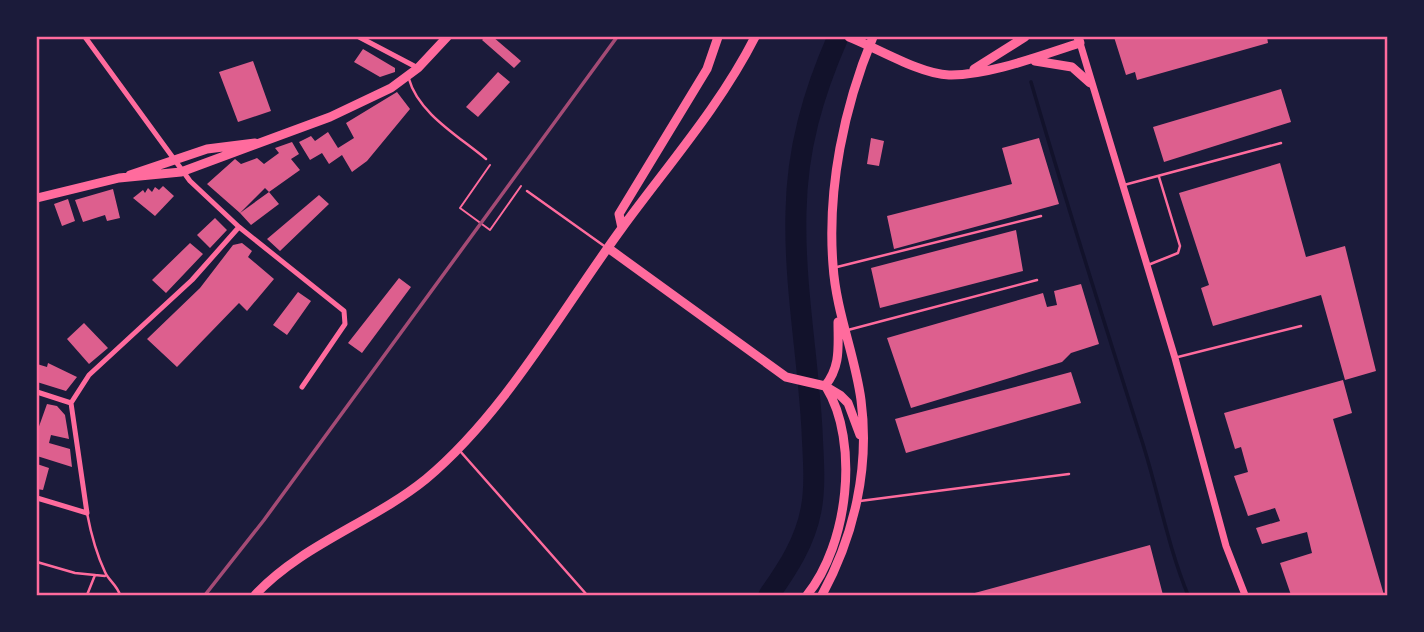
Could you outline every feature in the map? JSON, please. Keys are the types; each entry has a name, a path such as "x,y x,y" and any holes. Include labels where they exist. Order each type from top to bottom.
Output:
{"main road":[{"path":"434,52 440,37"},
{"path":"120,178 181,172 370,99 418,68 447,37"},
{"path":"434,52 454,37"},
{"path":"622,228 619,214 707,69 718,37"},
{"path":"255,595 301,559 425,480 457,449 519,373 622,228 718,100 755,37"},
{"path":"849,37 930,71 949,75 1042,60 1072,67 1090,83"},
{"path":"821,386 836,372 838,362 838,309 833,268 833,196 839,152 864,59 873,37"},
{"path":"966,73 1025,37"},
{"path":"1006,65 1079,40"},
{"path":"37,198 120,178 207,149 260,143"},
{"path":"608,248 786,377 821,386 848,403 864,448"},
{"path":"822,595 836,569 858,501 864,448 861,400 838,309"},
{"path":"807,595 824,568 835,538 845,481 841,414 821,386"}],"street":[{"path":"85,37 181,172 239,227 344,311 345,324 302,387"},
{"path":"359,37 418,68"},
{"path":"1079,40 1144,266 1175,358 1226,546 1245,595"},
{"path":"37,498 87,513 71,402 89,375 192,280 239,227"},
{"path":"37,391 71,402"}],"lane":[{"path":"408,75 413,93 422,105 486,159"},
{"path":"1121,186 1281,143"},
{"path":"1144,266 1172,257 1178,253 1180,246 1158,176"},
{"path":"527,191 608,248"},
{"path":"833,268 1041,216"},
{"path":"844,332 1037,280"},
{"path":"1175,358 1301,326"},
{"path":"457,449 587,595"},
{"path":"858,501 1069,474"},
{"path":"87,513 93,543 107,576 120,595"},
{"path":"37,562 75,573 107,576"},
{"path":"87,595 94,575"}],"path":[{"path":"491,163 460,208 490,230 521,186"}],"building":[{"path":"485,37 493,37 521,61 514,68 482,40"},
{"path":"1114,37 1267,37 1268,43 1137,80 1135,72 1126,75"},
{"path":"363,49 395,68 395,72 380,77 354,62"},
{"path":"253,61 271,111 238,122 219,72"},
{"path":"498,72 510,82 478,117 466,107"},
{"path":"1281,89 1291,122 1164,162 1153,127"},
{"path":"397,92 410,109 367,161 352,172 342,155 329,164 322,153 310,160 299,142 311,136 315,141 328,132 338,148 354,138 346,123"},
{"path":"871,138 884,141 879,166 867,164"},
{"path":"1039,138 1059,204 894,249 887,216 1012,184 1002,148"},
{"path":"292,142 299,154 291,159 300,170 269,192 265,188 240,213 207,184 235,159 241,164 257,158 264,164 279,153 275,148"},
{"path":"1280,163 1306,257 1345,246 1376,371 1345,380 1321,295 1213,326 1201,288 1209,285 1179,193"},
{"path":"163,186 174,196 155,216 133,198 143,190 145,193 148,188 152,192 155,187 159,190"},
{"path":"113,189 120,218 107,221 105,215 83,222 75,200"},
{"path":"269,192 279,204 251,225 240,213"},
{"path":"319,195 329,204 280,251 267,239"},
{"path":"68,199 75,221 62,226 54,204"},
{"path":"215,218 227,230 210,248 197,235"},
{"path":"1016,230 1023,271 880,308 871,268"},
{"path":"190,243 203,254 166,293 152,280"},
{"path":"242,243 252,251 248,257 274,279 247,311 239,303 177,367 147,339 200,288 233,245"},
{"path":"399,278 411,287 362,353 348,343"},
{"path":"1081,284 1099,344 1071,353 1062,362 911,408 887,338 1043,293 1047,307 1057,305 1054,291"},
{"path":"298,292 311,301 287,335 273,325"},
{"path":"84,323 108,348 89,364 67,339"},
{"path":"48,363 77,377 66,391 37,382 37,364 47,367"},
{"path":"1071,372 1081,403 906,453 895,419"},
{"path":"1343,380 1352,413 1333,419 1384,595 1291,595 1280,563 1312,553 1307,532 1262,544 1256,528 1280,521 1275,508 1248,516 1234,476 1248,472 1241,447 1235,449 1224,413"},
{"path":"47,404 57,406 65,415 69,439 51,435 49,443 70,449 72,467 37,456 37,432"},
{"path":"37,464 49,468 43,490 37,489"},
{"path":"1150,545 1163,595 971,595 971,594"}],"waterway":[{"path":"769,595 800,544 813,500 812,430 797,266 797,189 808,122 838,37"},
{"path":"1031,82 1188,595"}],"railway":[{"path":"205,595 264,520 617,37"}]}
